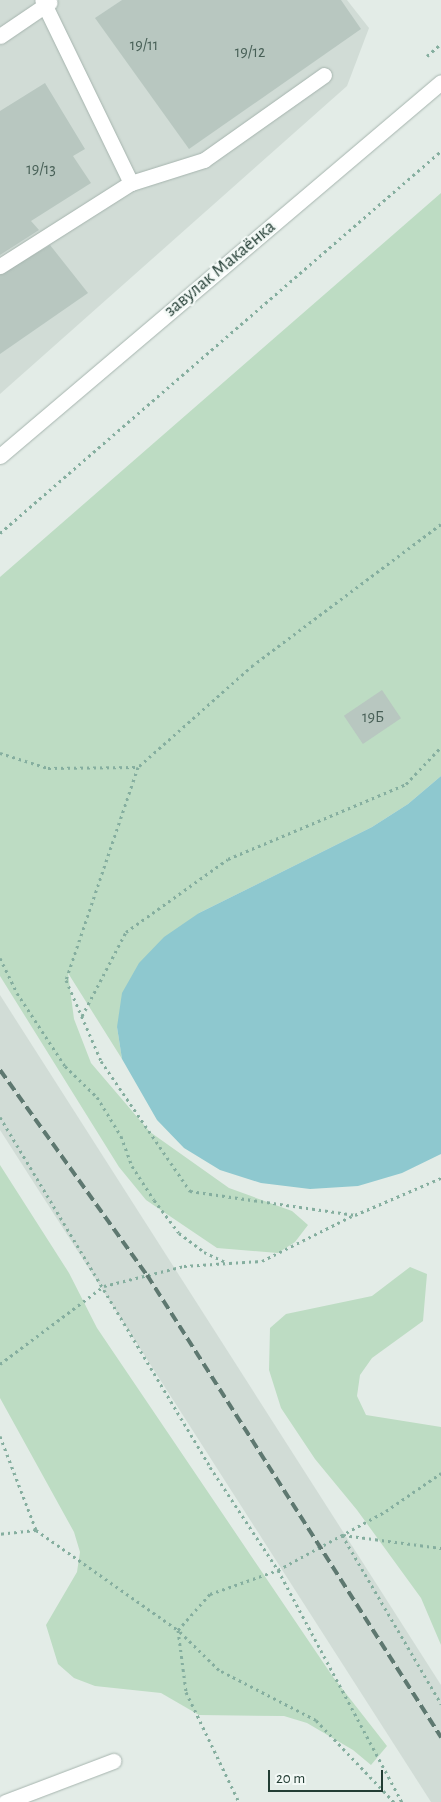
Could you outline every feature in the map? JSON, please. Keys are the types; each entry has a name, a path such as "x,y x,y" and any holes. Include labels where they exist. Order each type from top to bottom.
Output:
{"street":[{"path":"0,36 46,2 131,182"},
{"path":"0,266 131,182 204,160 324,76"},
{"name":"завулак Макаёнка","path":"0,456 441,82"},
{"path":"5,1802 113,1761"}],"path":[{"path":"0,533 441,152"},
{"path":"355,1215 190,1191 101,1061 66,980 138,767 253,665 441,524"},
{"path":"82,1017 126,932 228,859 406,784 441,748"},
{"path":"0,753 48,768 138,767"},
{"path":"0,958 18,993 65,1066 97,1097 121,1136 132,1166 154,1200 180,1233 204,1252 229,1263"},
{"path":"0,1117 104,1286 210,1467 278,1570 402,1802"},
{"path":"0,1364 104,1286 184,1266 262,1261 355,1215 441,1178"},
{"path":"0,1436 36,1530 178,1630 219,1670 316,1720 394,1802"},
{"path":"239,1802 186,1692 178,1630 210,1594 278,1570 386,1511 441,1473"},
{"path":"0,1534 36,1530"},
{"path":"342,1535 441,1548"},
{"path":"342,1535 441,1704"}],"shaded area":[{"path":"0,0 347,0 369,28 347,86 0,394"},
{"path":"0,995 441,1685 441,1802 431,1802 0,1130"}],"green space":[{"path":"441,193 441,776 408,804 372,827 199,913 117,1027 122,1059 68,973 74,1019 91,1063 150,1132 229,1188 292,1211 308,1225 295,1242 278,1253 217,1248 146,1200 119,1167 0,976 0,577"},
{"path":"0,1165 69,1273 97,1328 333,1677 387,1746 371,1765 353,1750 307,1723 284,1716 199,1715 161,1693 95,1686 74,1678 58,1664 46,1625 77,1572 80,1552 74,1532 0,1398"},
{"path":"410,1267 427,1274 423,1321 372,1358 360,1375 357,1396 366,1415 441,1427 441,1645 421,1598 357,1510 315,1459 281,1408 269,1370 270,1328 286,1314 372,1296"}],"water":[{"path":"441,776 441,1154 402,1173 358,1186 310,1189 261,1183 220,1170 184,1148 157,1120 122,1059 117,1027 122,993 139,963 164,937 199,913 372,827 408,804"}],"building":[{"path":"122,0 341,0 361,29 189,149 95,18"},
{"path":"45,83 85,149 73,156 91,183 31,221 39,230 0,255 0,111"},
{"path":"50,245 88,293 0,354 0,275"},
{"path":"382,690 401,718 363,744 344,716"}],"railway":[{"path":"0,1070 147,1275 441,1737"}]}
